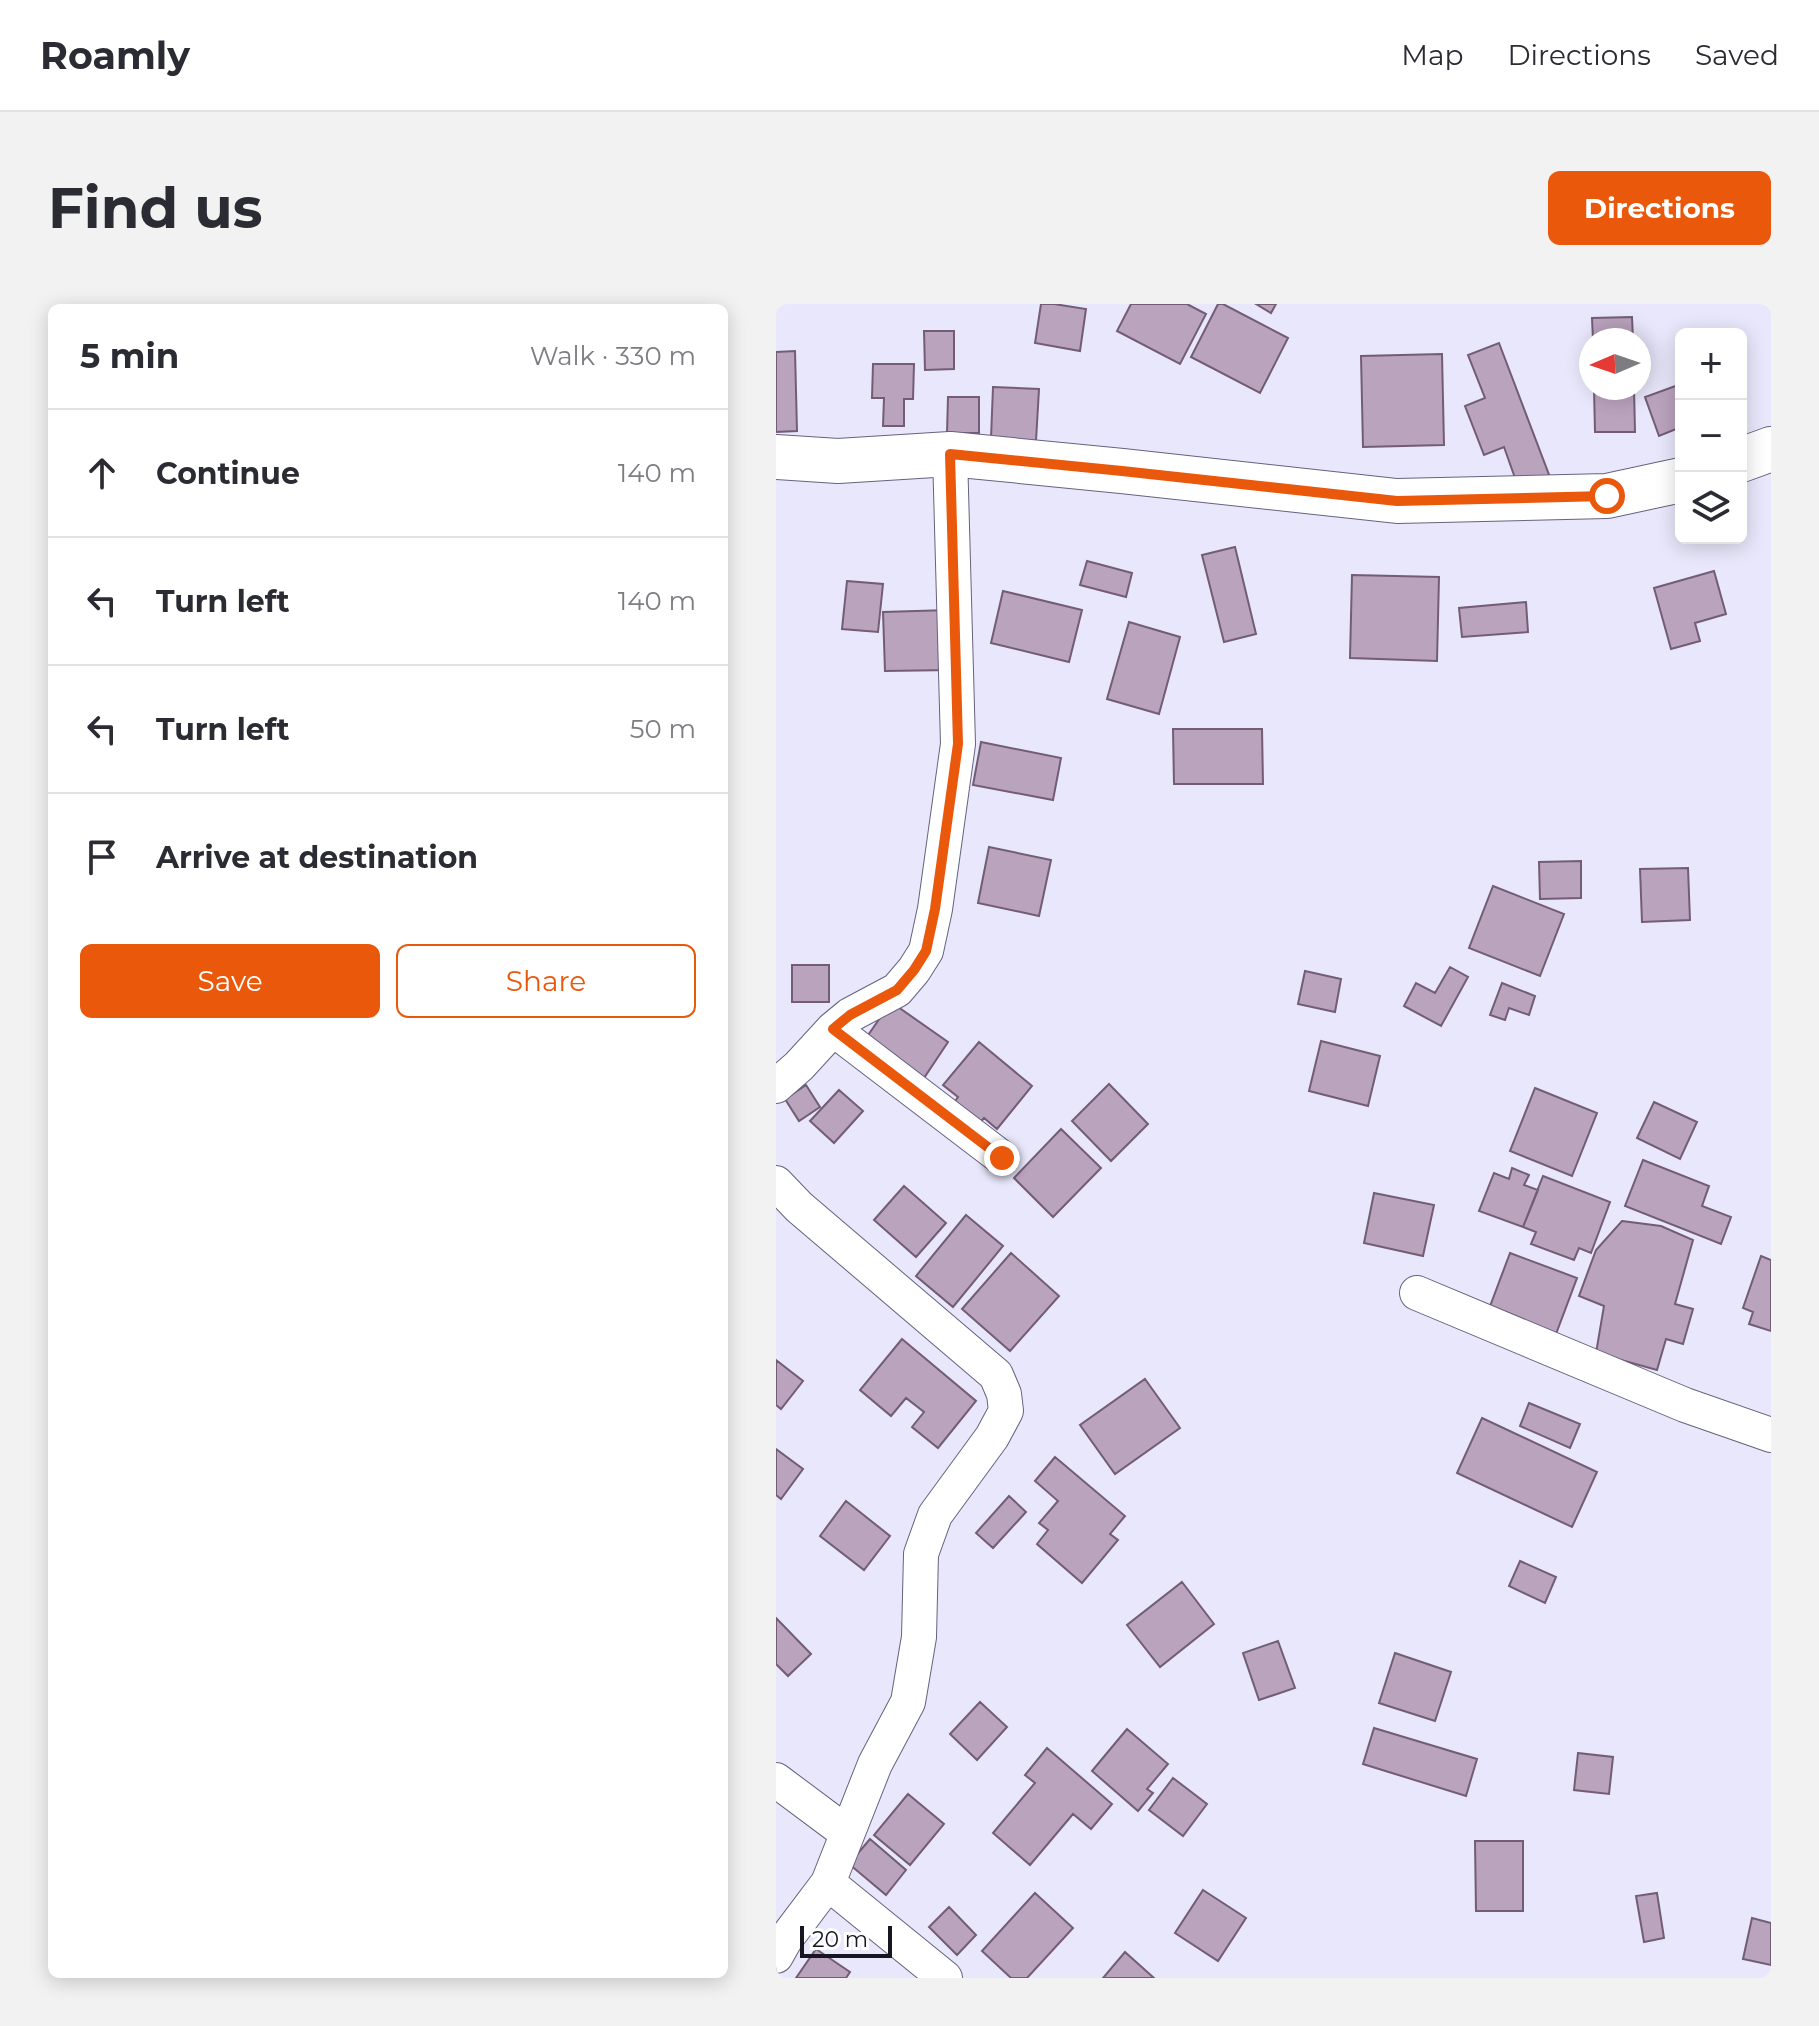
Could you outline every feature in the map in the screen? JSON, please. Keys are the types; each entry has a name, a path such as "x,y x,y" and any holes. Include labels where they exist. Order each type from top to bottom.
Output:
{"main road":[{"path":"1747,458 1771,449"},
{"path":"776,457 838,461 950,454 1397,501 1607,496 1675,481"}],"street":[{"path":"776,1086 850,1015 897,990 926,951 935,909 958,744 950,454"},
{"path":"833,1029 1002,1158"},
{"path":"776,1183 799,1207 996,1375 1004,1394 1006,1411 992,1437 935,1515 921,1554 919,1637 908,1702 875,1764 828,1883 776,1956"},
{"path":"1417,1293 1685,1405 1771,1435"},
{"path":"776,1780 847,1833"},
{"path":"828,1883 945,1978"}],"building":[{"path":"1041,304 1086,309 1080,351 1035,343"},
{"path":"1131,304 1187,304 1206,314 1180,364 1117,331"},
{"path":"1218,304 1288,338 1260,393 1191,357"},
{"path":"1256,304 1276,304 1271,313"},
{"path":"1632,317 1632,328 1592,328 1592,318"},
{"path":"924,331 954,331 954,369 925,370"},
{"path":"1499,343 1551,480 1520,492 1504,447 1484,455 1465,406 1485,398 1468,355"},
{"path":"795,351 797,431 776,432 776,352"},
{"path":"1442,354 1444,445 1363,447 1361,356"},
{"path":"873,364 914,364 913,399 904,399 904,426 883,426 884,398 872,398"},
{"path":"1675,386 1675,429 1659,436 1646,400 1651,400 1651,395"},
{"path":"993,387 1039,389 1036,441 991,438"},
{"path":"948,397 979,397 979,433 947,433"},
{"path":"1594,400 1634,400 1635,432 1595,432"},
{"path":"1235,547 1256,634 1224,642 1202,555"},
{"path":"1087,561 1132,573 1126,597 1080,585"},
{"path":"1714,571 1726,614 1695,623 1700,641 1671,649 1654,588"},
{"path":"1352,575 1439,577 1437,661 1350,658"},
{"path":"847,581 883,584 878,632 842,629"},
{"path":"1003,591 1082,610 1069,662 991,643"},
{"path":"1526,602 1528,632 1462,637 1459,608"},
{"path":"949,610 951,670 885,671 883,612"},
{"path":"1129,622 1180,637 1159,714 1107,699"},
{"path":"1173,729 1262,729 1263,784 1174,784"},
{"path":"981,742 1061,758 1053,800 973,785"},
{"path":"989,847 1051,860 1039,916 978,903"},
{"path":"1581,861 1581,898 1540,899 1539,862"},
{"path":"1688,868 1690,920 1642,922 1640,869"},
{"path":"1493,886 1564,914 1540,976 1469,948"},
{"path":"792,965 829,965 829,1002 792,1002"},
{"path":"1450,967 1468,977 1441,1026 1404,1006 1416,983 1435,993"},
{"path":"1305,971 1341,979 1335,1012 1298,1004"},
{"path":"1502,983 1535,996 1529,1015 1509,1008 1505,1020 1490,1015"},
{"path":"891,1002 948,1042 922,1081 864,1041"},
{"path":"1321,1041 1380,1056 1368,1106 1309,1091"},
{"path":"979,1042 1032,1086 997,1129 984,1118 978,1125 953,1104 958,1097 943,1085"},
{"path":"1109,1084 1148,1124 1111,1161 1072,1121"},
{"path":"806,1085 820,1107 799,1121 785,1099"},
{"path":"1535,1088 1597,1113 1572,1176 1510,1151"},
{"path":"839,1090 863,1111 834,1143 810,1121"},
{"path":"1654,1102 1697,1122 1680,1159 1637,1138"},
{"path":"1061,1129 1101,1168 1053,1217 1014,1178"},
{"path":"1643,1160 1709,1186 1702,1206 1731,1217 1721,1244 1625,1206"},
{"path":"1512,1168 1529,1175 1524,1185 1538,1190 1523,1227 1479,1211 1494,1173 1509,1179"},
{"path":"1543,1176 1610,1202 1591,1253 1579,1248 1574,1260 1531,1244 1536,1232 1523,1227"},
{"path":"904,1186 946,1223 916,1257 874,1220"},
{"path":"1374,1193 1434,1205 1423,1256 1364,1243"},
{"path":"966,1215 1003,1246 953,1307 916,1276"},
{"path":"1622,1221 1661,1226 1693,1240 1675,1304 1693,1309 1683,1344 1666,1339 1657,1370 1596,1353 1604,1306 1579,1296 1596,1250"},
{"path":"1011,1253 1059,1296 1010,1351 962,1309"},
{"path":"1510,1253 1577,1278 1556,1334 1489,1309"},
{"path":"1761,1256 1771,1260 1771,1331 1749,1324 1753,1312 1743,1308"},
{"path":"902,1339 976,1401 938,1448 912,1427 924,1412 906,1398 891,1416 860,1390"},
{"path":"776,1360 803,1381 781,1409 776,1405"},
{"path":"1145,1379 1180,1428 1115,1474 1080,1425"},
{"path":"1529,1403 1580,1424 1570,1448 1520,1426"},
{"path":"1482,1418 1597,1472 1572,1527 1457,1473"},
{"path":"776,1449 803,1469 781,1499 776,1495"},
{"path":"1055,1457 1125,1516 1110,1534 1118,1540 1082,1583 1037,1544 1048,1530 1039,1523 1058,1501 1035,1481"},
{"path":"1009,1496 1026,1512 993,1548 976,1533"},
{"path":"846,1501 890,1536 864,1570 820,1536"},
{"path":"1520,1561 1556,1577 1545,1603 1509,1586"},
{"path":"1182,1582 1214,1624 1160,1667 1127,1625"},
{"path":"776,1618 811,1654 788,1676 776,1664"},
{"path":"1278,1641 1295,1688 1259,1700 1243,1653"},
{"path":"1395,1653 1451,1672 1435,1721 1379,1703"},
{"path":"980,1702 1007,1727 977,1760 950,1734"},
{"path":"1374,1728 1477,1759 1466,1796 1363,1764"},
{"path":"1127,1729 1168,1764 1147,1789 1153,1793 1138,1811 1092,1771"},
{"path":"1047,1748 1112,1804 1091,1829 1073,1814 1030,1865 993,1833 1035,1783 1025,1775"},
{"path":"1578,1753 1613,1757 1609,1794 1574,1790"},
{"path":"1173,1778 1207,1804 1183,1836 1149,1810"},
{"path":"908,1794 944,1824 910,1865 874,1835"},
{"path":"870,1839 906,1870 886,1895 849,1864"},
{"path":"1475,1841 1523,1841 1523,1911 1476,1911"},
{"path":"1203,1890 1246,1918 1218,1961 1175,1933"},
{"path":"1035,1893 1073,1928 1027,1978 1011,1978 982,1951"},
{"path":"1657,1893 1664,1938 1644,1942 1636,1896"},
{"path":"949,1907 976,1935 957,1955 929,1927"},
{"path":"1752,1918 1771,1923 1771,1965 1743,1959"},
{"path":"816,1949 850,1972 846,1978 796,1978"},
{"path":"1125,1952 1154,1978 1103,1978"}],"route":[{"path":"1002,1158 833,1029 850,1015 897,990 914,970 926,951 935,909 958,744 950,454 1397,501 1607,496"}]}
